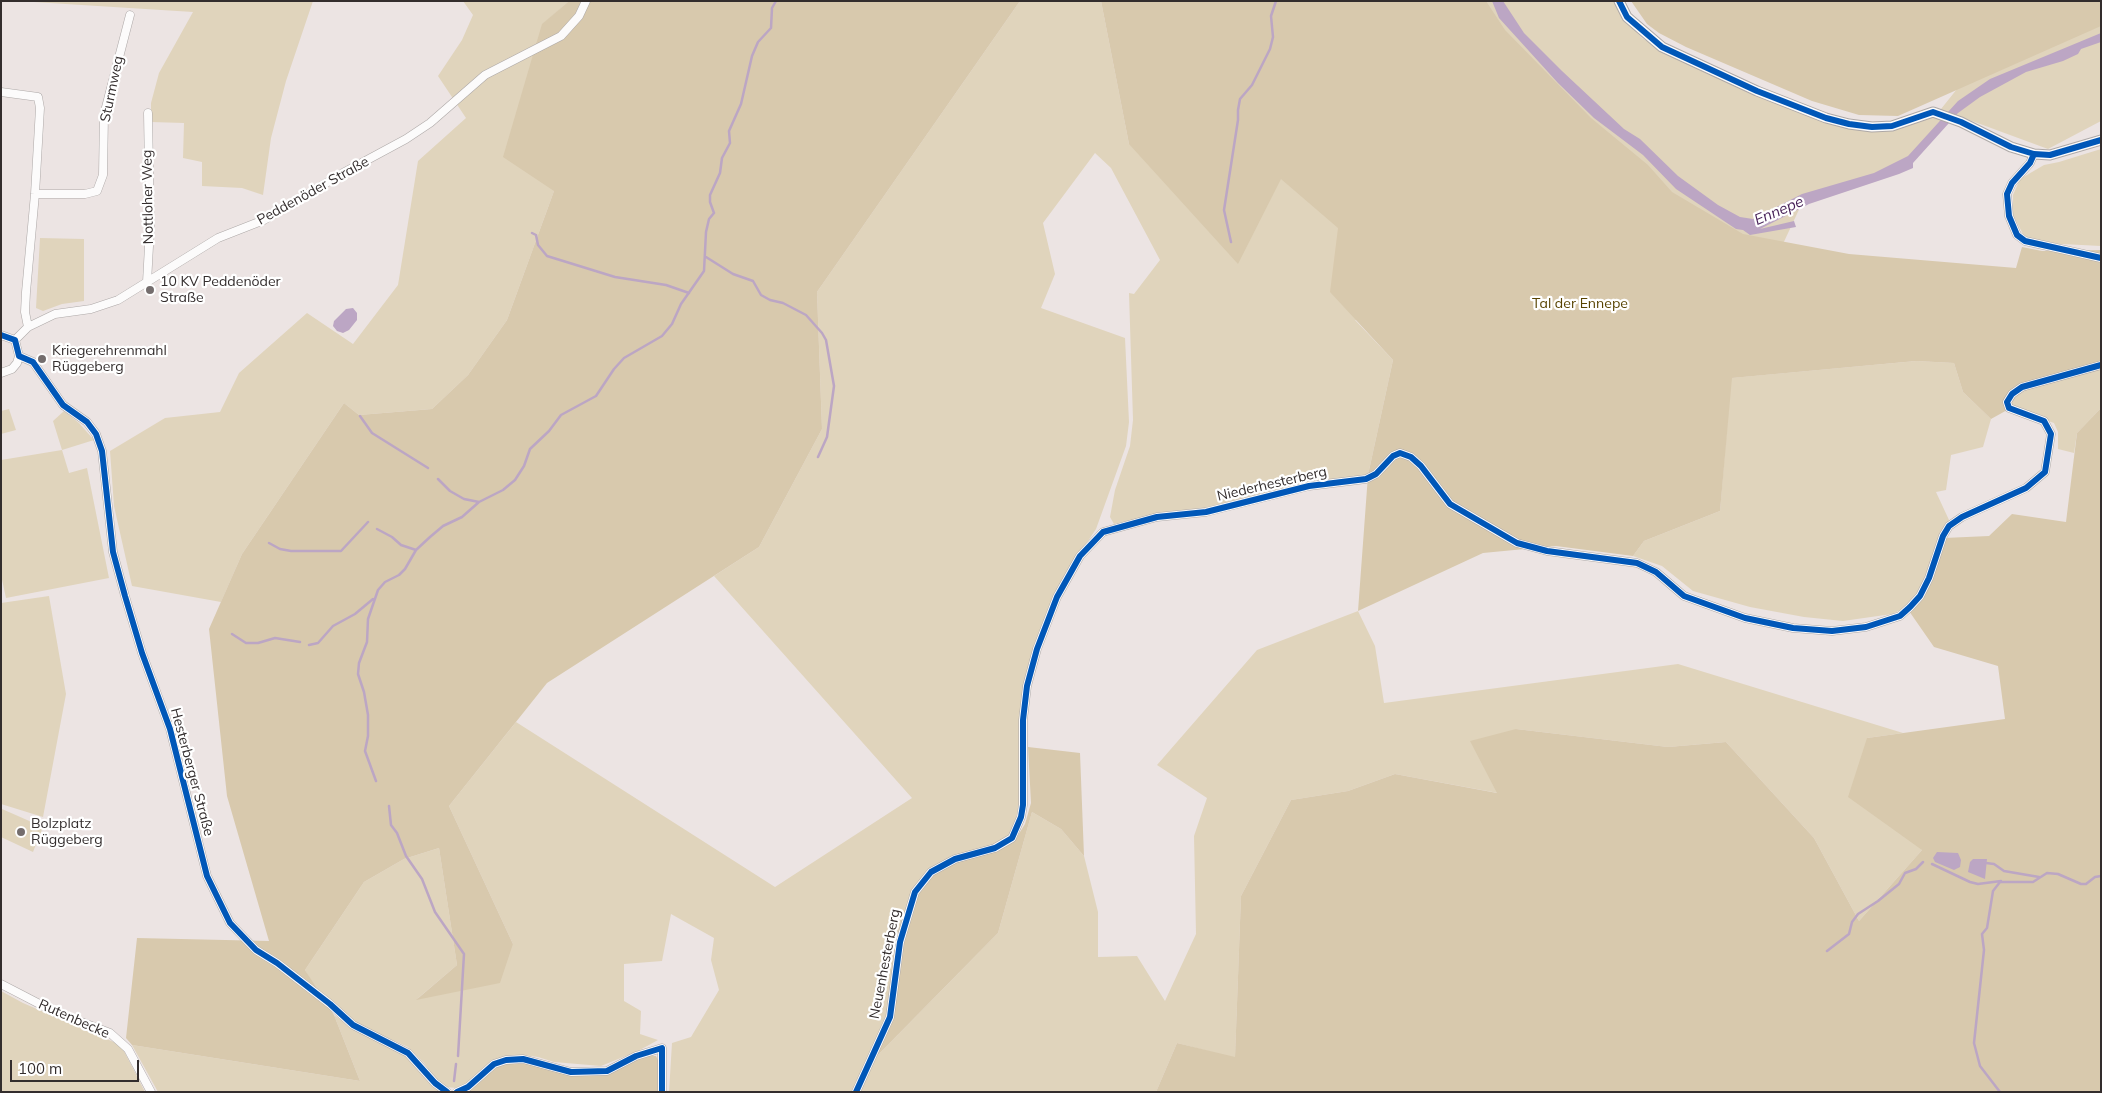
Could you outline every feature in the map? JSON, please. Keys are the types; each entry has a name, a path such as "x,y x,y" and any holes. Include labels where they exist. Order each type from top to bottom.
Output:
{"street":[{"name":"Peddenöder Straße","path":"15,340 28,327 55,314 92,309 118,300 218,238 264,220 343,173 406,139 430,123 485,75 561,36 579,16 586,1"},
{"path":"1619,1 1627,17 1662,47 1756,91 1826,118 1872,127 1892,126 1933,112 1942,113 2011,147 2034,154 2050,155 2101,140"},
{"name":"Sturmweg","path":"35,194 85,194 97,190 103,175 104,115 130,15"},
{"path":"1,92 38,97 40,108 35,194 26,292 25,312 28,327"},
{"name":"Nottloher Weg","path":"148,113 150,228 148,282"},
{"path":"2034,154 2030,163 2012,183 2007,194 2009,216 2017,235 2025,242 2101,258"},
{"path":"1,335 15,340 19,356 12,369 1,374"},
{"name":"Hesterberger Straße","path":"19,356 33,362 63,405 87,422 96,434 102,451 114,552 121,580 142,653 170,729 207,876 230,923 256,950 277,963 330,1004 353,1025 408,1053 435,1083 447,1092"},
{"name":"Niederhesterberg","path":"1103,532 1157,517 1206,512 1309,486 1366,479 1376,474 1393,456 1400,453 1411,457 1421,466 1450,504 1517,543 1547,551 1637,563 1656,572 1684,596 1745,618 1793,628 1832,630 1866,627 1900,616 1915,602 1929,578 1943,536 1949,526 1962,517 2026,488 2045,472 2051,434 2044,421 2009,408 2007,402 2012,394 2022,387 2101,365"},
{"name":"Neuenhesterberg","path":"856,1092 890,1017 900,942 909,905 915,892 930,872 955,859 995,848 1012,838 1021,817 1023,720 1027,686 1037,649 1057,597 1080,556 1103,532"},
{"name":"Rutenbecke","path":"1,984 55,1012 110,1034 128,1049 151,1092"},
{"path":"457,1092 468,1087 494,1064 506,1060 530,1060 571,1072 607,1070 636,1056 662,1048 662,1092"}],"green space":[{"path":"18,1 313,1 286,81 271,138 263,195 242,188 202,186 202,162 183,158 184,123 151,122 151,103 159,73 193,12"},
{"path":"463,1 569,1 542,25 554,191 507,320 468,375 432,409 359,415 344,403 242,554 221,602 132,586 114,506 110,451 165,418 220,412 239,373 307,313 353,344 398,285 418,161 466,118 438,76 462,40 473,15"},
{"path":"569,1 1020,1 817,292 822,429 759,547 547,683 449,806 513,944 500,983 416,1000 457,965 439,848 404,859 364,882 305,970 334,1015 360,1081 132,1045 126,1038 137,938 269,941 227,796 209,629 242,554 344,403 359,415 432,409 468,375 507,320 554,191 503,157 542,24"},
{"path":"1020,1 1101,1 1129,144 1276,1 1619,1 1617,8 1642,38 1677,58 1785,106 1877,131 1937,114 1961,84 2101,25 2101,121 2048,149 1953,114 1904,166 1803,201 1725,368 1355,320 1393,360 1368,475 1308,483 1207,509 1157,514 1114,524 1110,517 1115,490 1130,446 1133,420 1129,293 1134,294 1160,260 1111,168 1095,153 1043,223 1055,274 1041,308 1125,338 1129,422 1126,446 1096,529 1078,556 1056,596 1020,717 1019,804 1009,835 994,846 889,1016 854,1092 669,1092 672,1043 691,1037 719,990 711,960 714,938 671,914 662,961 624,964 624,1001 641,1011 640,1034 658,1040 638,1051 601,1066 554,1062 523,1055 492,1060 466,1084 456,1088 446,1087 437,1081 424,1063 408,1047 354,1023 313,985 305,970 364,882 404,859 439,848 457,965 417,999 513,944 449,806 516,722 775,887 912,798 714,576 759,547 822,429 817,292"},
{"name":"Tal der Ennepe","path":"1101,1 1486,1 1505,30 1591,118 1648,165 1672,192 1743,234 1849,254 2016,268 2022,247 2042,251 2101,250 2101,364 2011,393 2009,409 1991,419 1963,392 1954,363 1916,361 1732,378 1720,511 1644,541 1633,556 1556,546 1483,553 1358,611 1368,475 1393,360 1330,292 1338,228 1281,179 1238,264 1129,144"},
{"path":"1631,1 2101,1 2101,26 1898,116 1859,115 1812,101 1686,47 1659,33 1647,24"},
{"path":"2101,149 2101,246 2042,243 2024,236 2013,215 2013,195 2020,179 2044,165"},
{"path":"40,238 84,239 84,301 62,304 43,311 36,308"},
{"path":"1916,361 1954,363 1963,392 1991,419 1983,447 1951,455 1946,490 1936,492 1949,520 1941,536 1924,585 1907,607 1892,614 1843,621 1804,617 1750,607 1693,591 1662,566 1633,556 1644,541 1720,511 1731,378"},
{"path":"2101,366 2101,408 2077,433 2074,453 2058,449 2058,432 2054,423 2010,408 2013,394 2022,388"},
{"path":"2101,408 2101,1092 1156,1092 1177,1043 1235,1057 1241,896 1291,800 1348,791 1395,774 1497,793 1470,741 1516,729 1668,747 1726,742 1814,838 1859,921 1922,850 1848,797 1867,738 2005,719 1998,666 1934,647 1909,611 1944,538 1989,536 2012,514 2066,522 2077,433"},
{"path":"9,409 16,430 1,434 1,411"},
{"path":"64,411 79,423 94,440 62,450 53,421"},
{"path":"62,450 69,473 87,468 109,578 6,598 1,575 1,460"},
{"path":"49,596 66,694 43,817 1,804 1,603"},
{"path":"1358,611 1375,646 1384,703 1678,664 1903,733 1867,738 1922,850 1859,921 1814,838 1726,742 1668,747 1516,729 1498,793 1395,774 1348,791 1291,800 1241,896 1235,1058 1177,1043 1156,1092 858,1092 875,1058 998,933 1032,812 1061,829 1084,856 1098,912 1098,957 1137,956 1165,1001 1196,934 1194,836 1207,798 1157,765 1257,650"},
{"path":"1028,747 1080,753 1084,856 1061,829 1032,812 998,933 875,1058 892,1016 901,942 911,905 931,874 958,860 1015,840 1025,824 1031,803"},
{"name":"Bolzplatz Rüggeberg","path":"2,809 43,827 33,852 1,837"},
{"path":"1,991 23,1003 116,1043 124,1051 145,1092 1,1092"},
{"path":"334,1015 356,1030 407,1054 440,1092 158,1092 132,1045 360,1081"},
{"path":"646,1055 656,1056 659,1062 658,1092 462,1092 498,1065 523,1062 608,1074"}],"water":[{"name":"Ennepe","path":"1492,1 1503,1 1524,33 1562,71 1624,129 1640,139 1678,176 1718,205 1740,217 1753,219 1802,194 1874,173 1908,156 1958,101 1990,79 2101,33 2101,42 2081,49 2078,54 2063,61 2026,72 1980,97 1958,113 1913,163 1913,168 1809,204 1760,229 1794,221 1796,227 1750,235 1743,230 1736,229 1676,189 1643,155 1594,118 1558,83 1499,18"},
{"path":"353,308 357,313 357,320 349,330 343,333 337,331 333,326 334,321 346,309"},
{"path":"1937,852 1958,853 1961,860 1960,867 1954,870 1935,862 1933,858"},
{"path":"1973,859 1987,859 1985,879 1968,872 1970,862"}],"waterway":[{"path":"376,781 365,751 368,736 368,715 364,692 358,674 359,663 367,642 368,619 378,590 385,582 399,575 405,569 416,550 443,526 462,517 479,502 503,490 515,480 524,466 530,449 549,431 561,415 596,396 614,369 624,358 662,336 672,324 681,304 704,271 706,232 709,219 714,213 710,202 710,195 720,173 722,158 730,143 729,131 741,104 752,56 758,42 771,28 772,8 776,1"},
{"path":"1231,242 1224,210 1240,99 1252,85 1270,49 1273,37 1271,16 1276,1"},
{"path":"532,233 536,235 538,245 547,256 615,277 666,285 689,293"},
{"path":"706,257 733,274 753,281 761,295 770,300 783,303 806,315 826,340 834,386 827,437 818,457"},
{"path":"360,416 372,433 428,468"},
{"path":"438,479 450,491 464,499 479,502"},
{"path":"269,543 280,549 291,551 341,551 368,522"},
{"path":"377,529 392,537 401,545 416,550"},
{"path":"309,645 318,643 333,626 355,614 373,599"},
{"path":"232,634 246,643 258,643 275,638 300,642"},
{"path":"389,806 391,825 397,833 406,856 422,879 435,912 464,954 458,1056"},
{"path":"1827,951 1849,934 1852,922 1858,914 1899,884 1905,873 1916,869 1923,862"},
{"path":"1986,863 1994,864 2004,871 2039,877"},
{"path":"1932,864 1978,884 2001,881"},
{"path":"2000,1092 1980,1066 1974,1043 1984,950 1982,934 1987,928 1993,891 2000,882 2033,882 2047,873 2058,874 2081,884 2086,884 2095,877 2101,876"},
{"path":"454,1081 456,1064"}],"cycle path":[{"path":"1619,1 1627,17 1662,47 1757,91 1826,118 1872,127 1892,126 1933,112 1961,122 2011,147 2034,154 2050,155 2101,140"},
{"path":"2034,154 2030,163 2012,183 2007,194 2009,216 2017,235 2025,241 2101,258"},
{"path":"1,335 15,340 19,356 33,362 63,405 87,422 96,434 102,451 113,552 125,596 142,653 170,729 207,876 230,923 256,950 277,963 330,1004 353,1025 408,1053 435,1083 447,1092"},
{"path":"856,1092 890,1017 900,942 915,892 931,872 955,859 995,848 1012,838 1021,817 1023,805 1023,720 1027,686 1037,649 1057,597 1080,556 1103,532 1157,517 1206,512 1309,486 1366,479 1376,474 1393,456 1400,453 1411,457 1421,466 1450,504 1517,543 1547,551 1637,563 1656,572 1684,596 1745,618 1793,628 1832,631 1866,627 1900,616 1920,596 1929,578 1943,536 1949,526 1962,517 2026,488 2045,472 2051,434 2044,421 2009,408 2007,402 2012,394 2022,387 2101,365"},
{"path":"457,1092 468,1087 494,1064 506,1060 523,1059 571,1072 607,1071 636,1056 662,1048 662,1092"}],"place":[{"name":"10 KV Peddenöder Straße","path":"150,290"},
{"name":"Kriegerehrenmahl Rüggeberg","path":"42,359"},
{"name":"Bolzplatz Rüggeberg","path":"21,832"}]}
